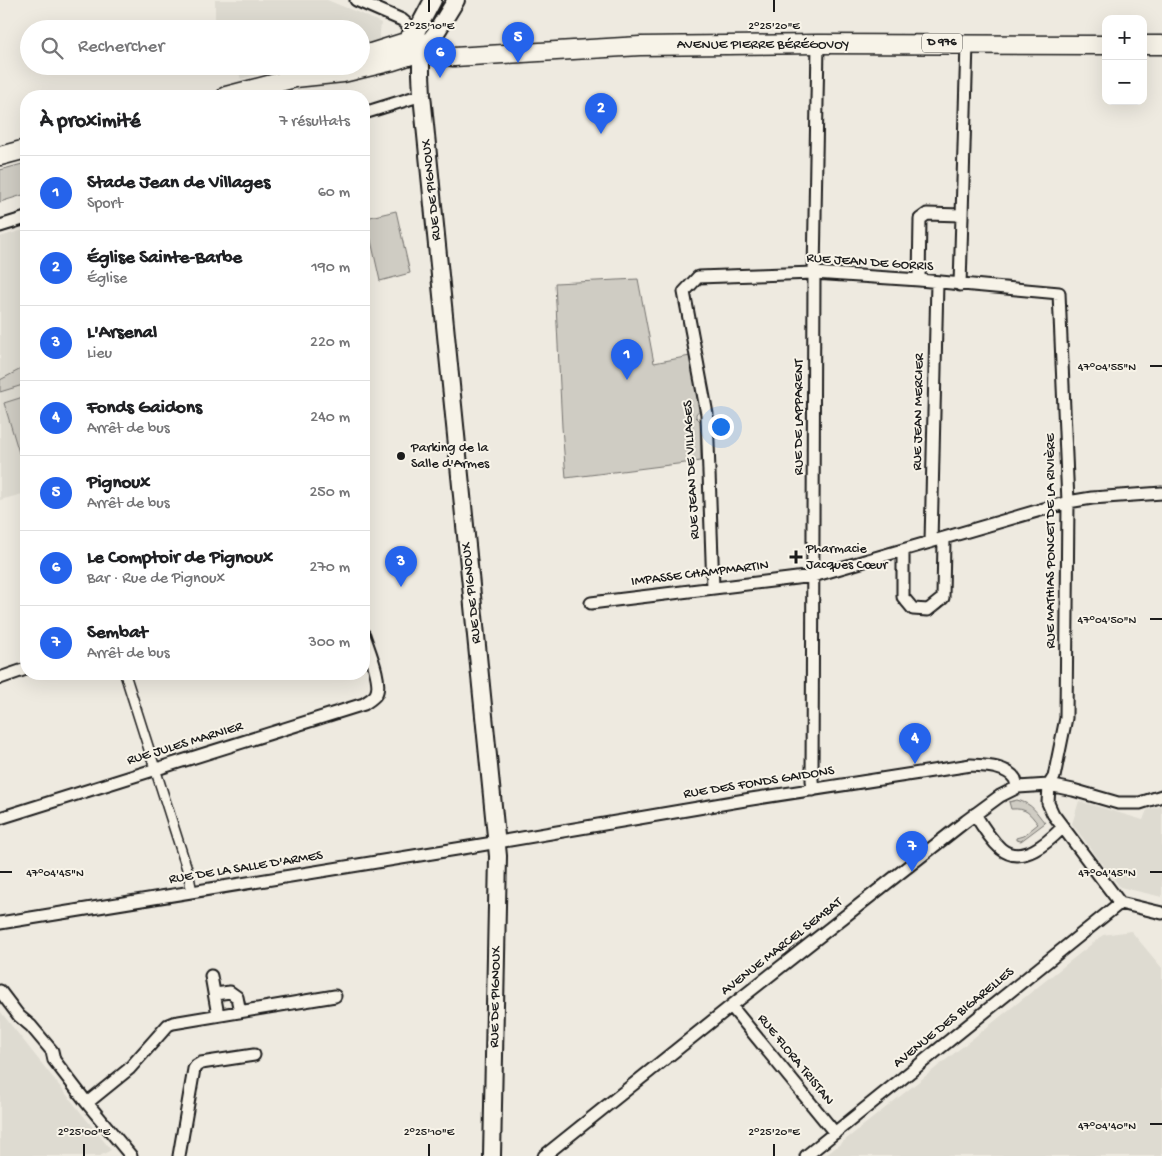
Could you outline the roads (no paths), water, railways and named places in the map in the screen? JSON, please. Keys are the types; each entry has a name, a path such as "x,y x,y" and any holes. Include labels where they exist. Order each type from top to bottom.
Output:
{"main road":[{"path":"370,52 409,37 433,0"},
{"name":"RUE DE PIGNOUX","path":"444,0 430,24 421,52 421,74 497,842 498,876 492,1156"},
{"path":"370,67 421,52 437,31 456,0"},
{"path":"409,37 421,52"},
{"name":"AVENUE PIERRE BÉRÉGOVOY","path":"421,52 454,57 640,46 818,44 1102,45"},
{"path":"249,90 295,78 324,75"},
{"path":"0,156 20,151"}],"street":[{"path":"356,0 402,20 409,37"},
{"name":"RUE DE LAPPARENT","path":"813,790 814,273 818,44"},
{"path":"960,285 967,44"},
{"path":"370,111 422,95"},
{"path":"919,280 920,220 927,214 961,214"},
{"path":"0,226 20,220"},
{"name":"RUE JEAN DE GORRIS","path":"684,292 698,277 814,273 919,280 1059,293"},
{"name":"RUE JEAN MERCIER","path":"931,542 937,282"},
{"name":"RUE JEAN DE VILLAGES","path":"684,292 707,414 713,588"},
{"name":"RUE MATHIAS PONCET DE LA RIVIÈRE","path":"1049,785 1054,777 1066,718 1068,502 1059,293"},
{"name":"IMPASSE CHAMPMARTIN","path":"591,603 813,576 1068,502 1092,498 1162,493"},
{"path":"903,550 903,597 913,609 928,610 943,598 944,539"},
{"name":"RUE JULES MARNIER","path":"0,818 364,704 376,694 378,687 370,655"},
{"path":"0,678 20,671"},
{"path":"127,680 188,872 192,892"},
{"name":"RUE DES FONDS GAIDONS","path":"497,842 971,765 1001,769 1012,775 1018,787"},
{"path":"1049,785 1048,803 1050,809 1062,828 1120,903 1162,913"},
{"name":"AVENUE MARCEL SEMBAT","path":"544,1156 731,1006 1000,796 1018,787 1049,785 1118,803 1140,803 1162,796"},
{"path":"970,818 1002,849 1014,855 1025,854 1035,850 1062,828"},
{"name":"RUE DE LA SALLE D'ARMES","path":"0,923 497,842"},
{"name":"AVENUE DES BIGARELLES","path":"806,1156 1120,903"},
{"path":"212,976 218,1015"},
{"path":"0,991 19,1016 31,1026 52,1050 54,1060 87,1103 132,1156"},
{"path":"215,994 230,992 237,997 240,1012"},
{"path":"87,1103 129,1069 168,1024 335,996"},
{"name":"RUE FLORA TRISTAN","path":"731,1006 835,1133"},
{"path":"179,1156 196,1066 201,1063 254,1056"}],"place":[{"name":"Pignoux","path":"518,63"},
{"name":"Le Comptoir de Pignoux","path":"440,78"},
{"name":"Église Sainte-Barbe","path":"601,134"},
{"name":"Stade Jean de Villages","path":"627,380"},
{"name":"Parking de la Salle d'Armes","path":"401,456"},
{"name":"Pharmacie Jacques Cœur","path":"796,557"},
{"name":"L'Arsenal","path":"401,587"},
{"name":"Fonds Gaidons","path":"915,764"},
{"name":"Sembat","path":"912,872"}]}
